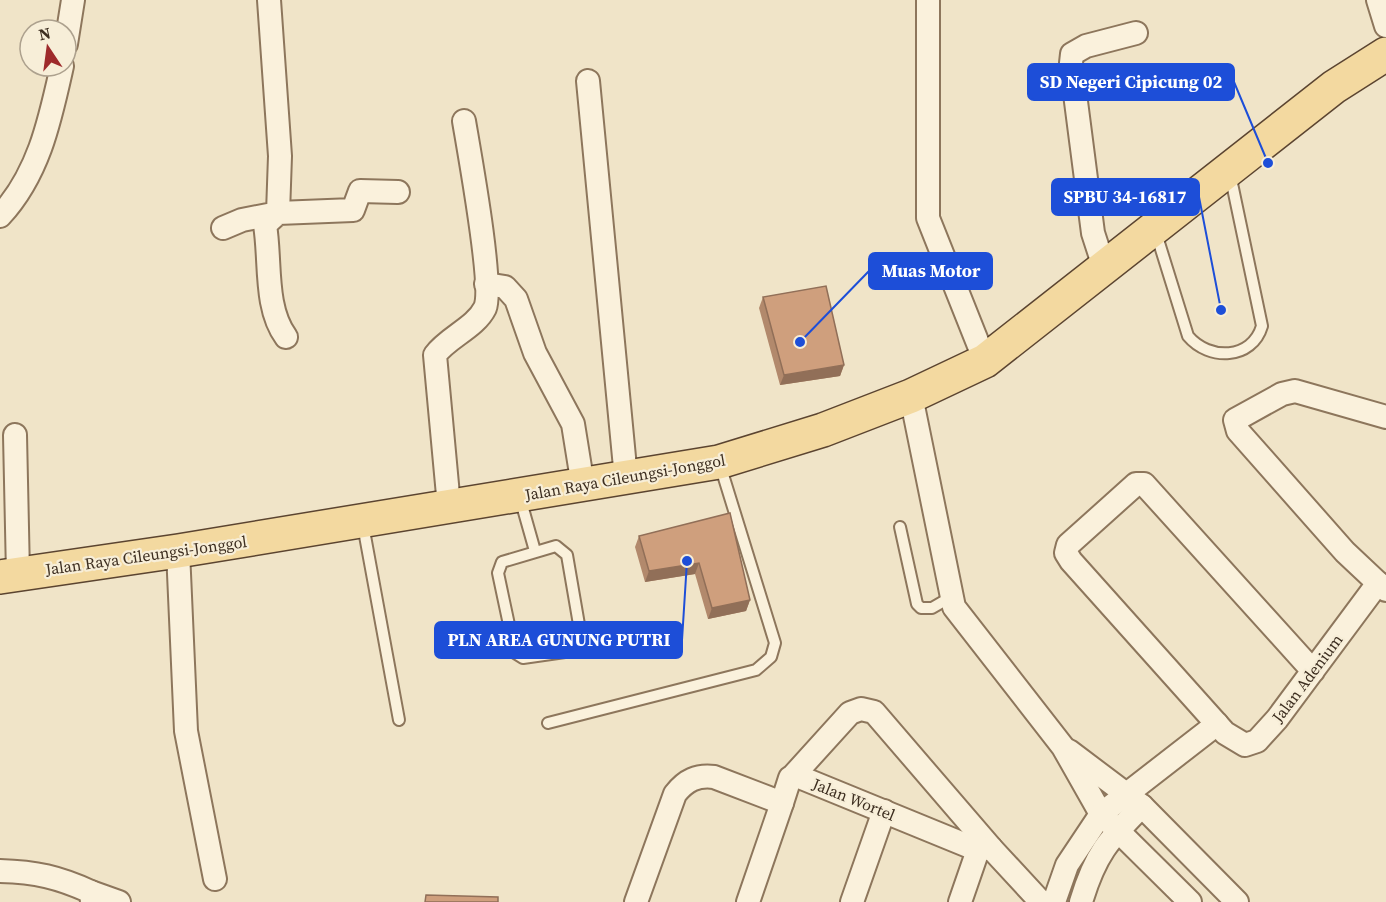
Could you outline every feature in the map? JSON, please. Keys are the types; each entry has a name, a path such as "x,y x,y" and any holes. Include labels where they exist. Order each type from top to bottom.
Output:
{"main road":[{"name":"Jalan Raya Cileungsi-Jonggol","path":"9,575 178,551 719,462 823,430 911,396 985,361 1228,168 1334,87 1386,54"}],"street":[{"path":"70,18 73,0"},
{"path":"269,0 280,156 278,213 265,225 274,309 278,326 286,338"},
{"path":"928,0 928,219 985,361"},
{"path":"1378,0 1386,26"},
{"path":"1104,267 1093,233 1071,63 1072,54 1086,45 1136,33"},
{"path":"0,216 15,200 31,174 51,117 59,78"},
{"path":"588,81 626,478"},
{"path":"449,506 435,355 478,318 486,306 486,284 464,121"},
{"path":"223,228 242,220 278,213 350,211 356,208 360,191 398,192"},
{"path":"486,284 505,287 516,299 535,353 573,424 584,486"},
{"path":"1382,586 1345,552 1238,431 1234,423 1235,420 1282,394 1295,391 1386,417"},
{"path":"911,396 951,597 958,613 1063,747 1101,814 1190,902"},
{"path":"9,575 15,435"},
{"path":"1081,902 1090,871 1100,852 1118,830 1134,799 1165,765 1217,724 1071,561 1066,553 1068,545 1136,484 1144,484 1313,671"},
{"path":"178,551 186,731 215,879"},
{"name":"Jalan Adenium","path":"1217,724 1240,744 1257,741 1382,586"},
{"path":"792,777 850,713 861,709 874,712 984,849 960,902"},
{"path":"1063,747 1134,799 1238,902"},
{"path":"636,902 675,794 683,784 703,776 714,777 782,803"},
{"name":"Jalan Wortel","path":"748,902 782,803 792,777 796,776 984,849 1041,902"},
{"path":"1054,902 1067,866 1101,814 1134,799"},
{"path":"852,902 884,811"},
{"path":"0,871 36,873 62,879 91,897 118,902"}],"lane":[{"path":"1154,229 1188,336 1195,345 1218,353 1239,352 1256,341 1262,326 1228,168"},
{"path":"548,723 756,670 771,657 775,643 719,462"},
{"path":"519,495 535,551"},
{"path":"363,521 399,720"},
{"path":"900,527 917,604 921,608 932,608 951,597"},
{"path":"556,546 567,555 582,642 572,651 523,658 515,653 498,573 502,562 535,551 556,546"}],"building":[{"path":"826,286 844,365 784,375 763,297"},
{"path":"730,513 750,600 712,608 699,563 649,571 639,536"},
{"path":"426,895 498,897 498,902 425,902"}],"place":[{"name":"SD Negeri Cipicung 02","path":"1268,163"},
{"name":"SPBU 34-16817","path":"1221,310"},
{"name":"Muas Motor","path":"800,342"},
{"name":"PLN AREA GUNUNG PUTRI","path":"687,561"}]}
